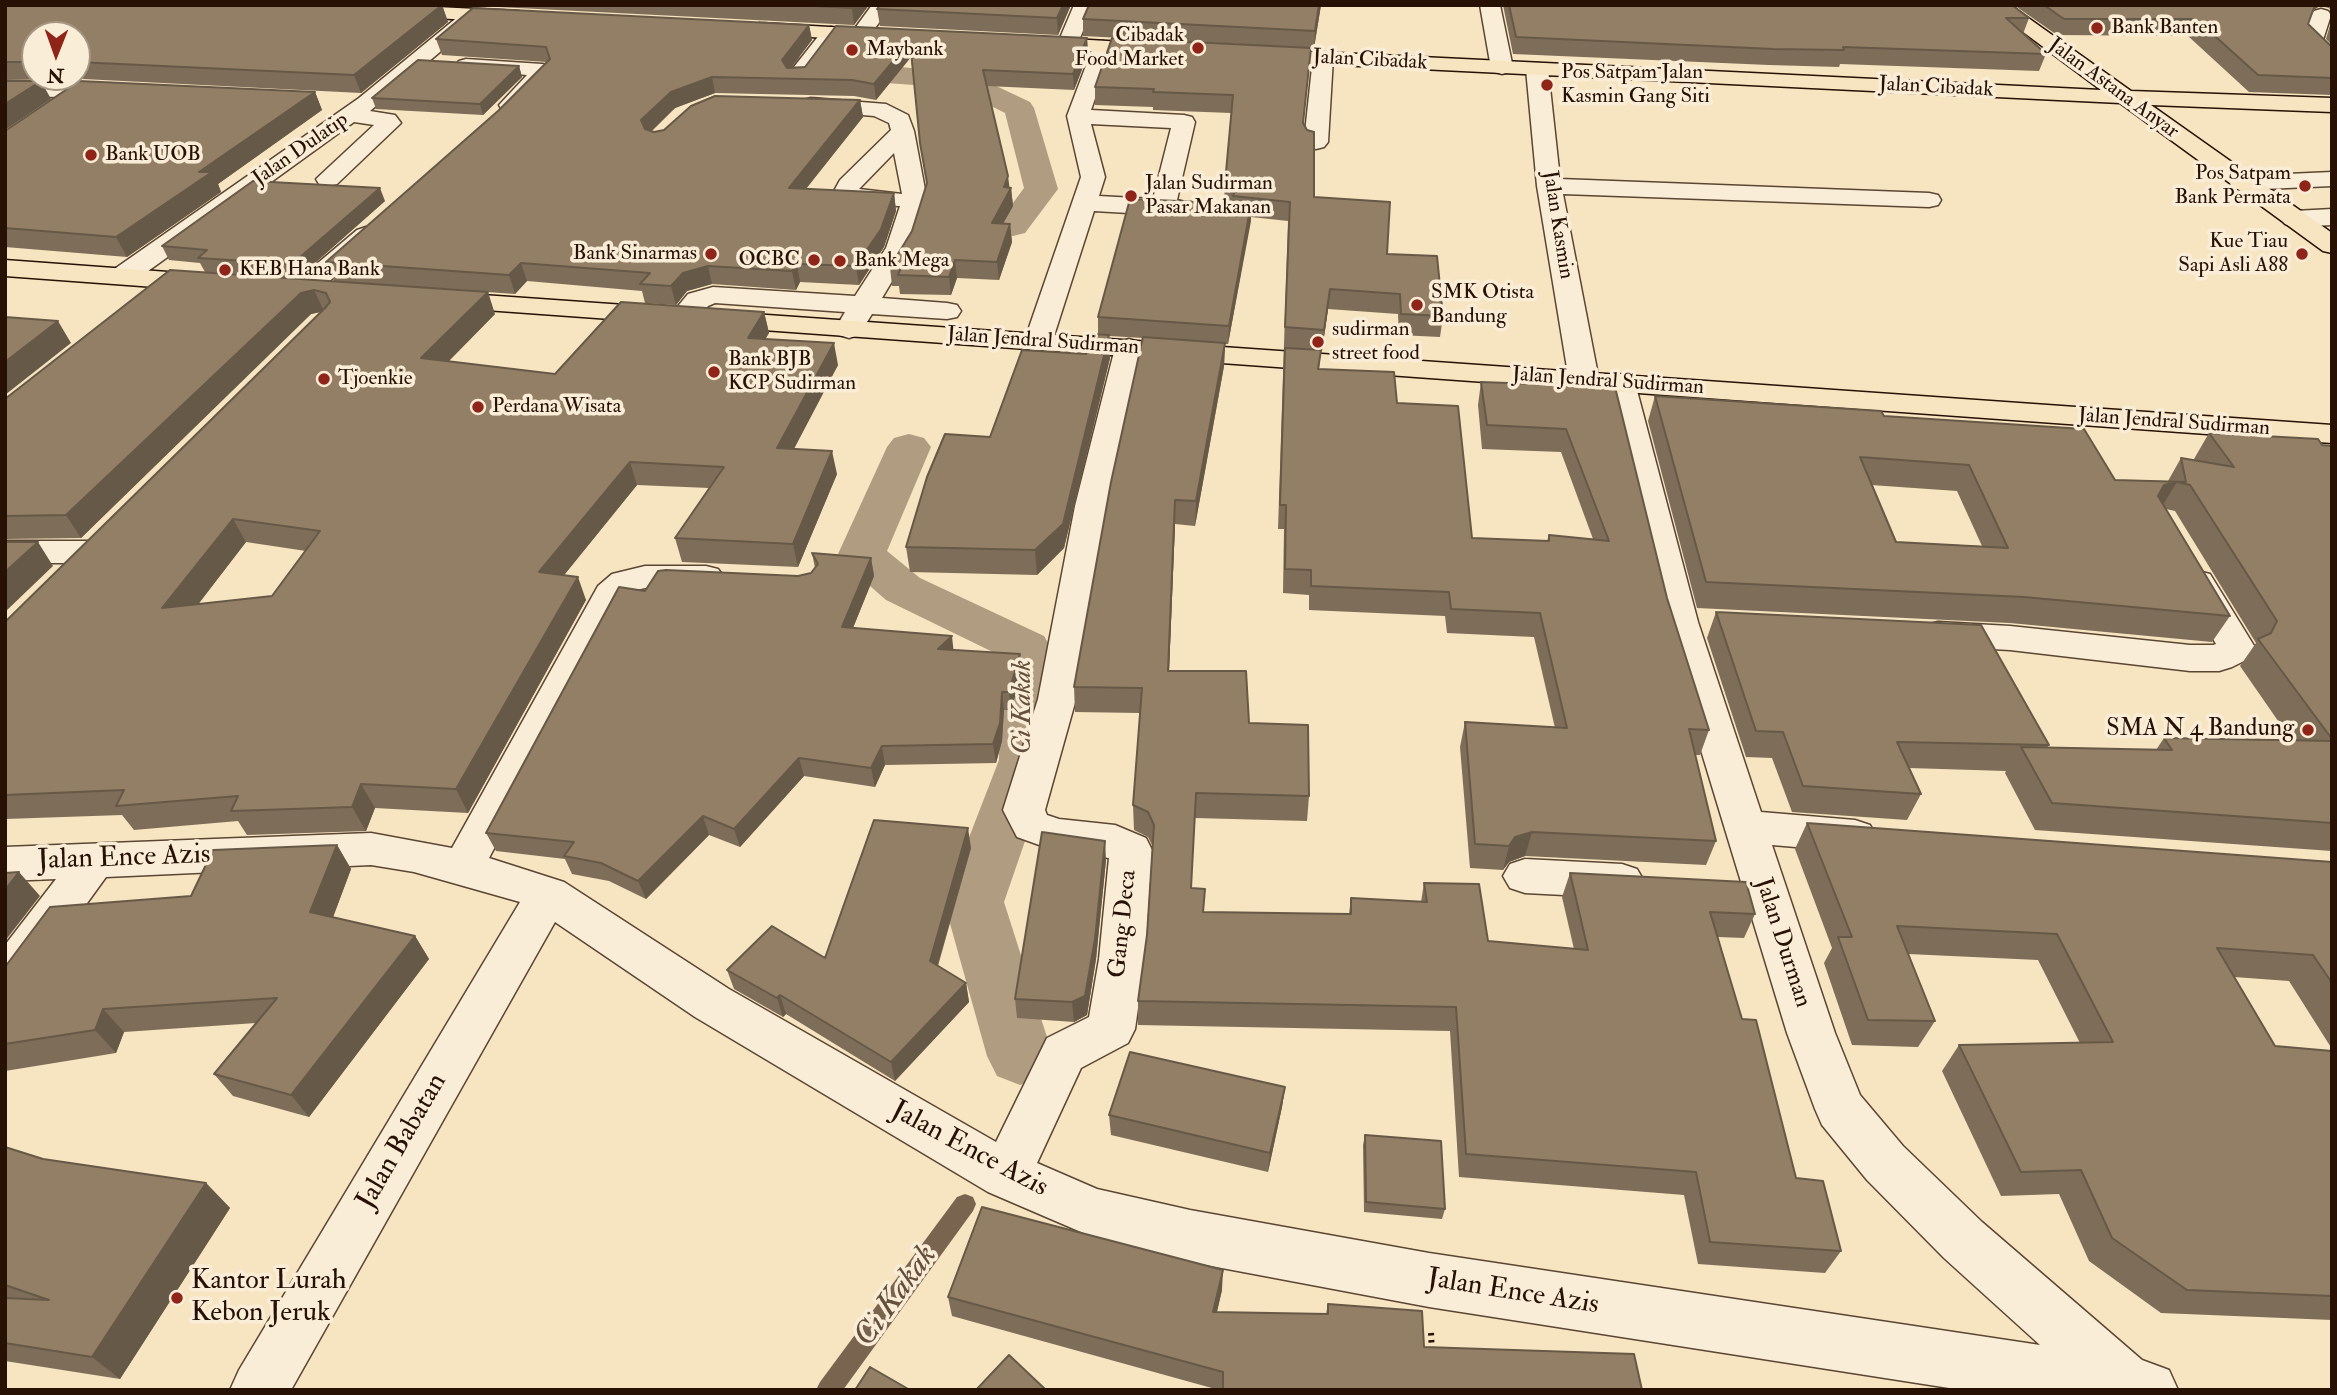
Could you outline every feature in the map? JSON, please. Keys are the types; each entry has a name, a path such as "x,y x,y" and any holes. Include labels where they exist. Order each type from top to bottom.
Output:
{"main road":[{"name":"Jalan Astana Anyar","path":"1997,5 2120,96 2332,245"},
{"path":"377,10 541,18"},
{"path":"734,28 901,37"},
{"path":"1012,42 1186,51"},
{"name":"Jalan Cibadak","path":"1241,54 2332,105"},
{"path":"5,268 239,286"},
{"path":"290,289 340,293"},
{"name":"Jalan Jendral Sudirman","path":"408,298 683,317 856,317 1038,342 2332,434"}],"street":[{"path":"860,34 882,5"},
{"path":"1067,45 1084,5"},
{"path":"1490,5 1502,68"},
{"name":"Jalan Dulatip","path":"123,276 349,107 418,62 472,15"},
{"path":"2321,15 2312,41 2332,59"},
{"path":"804,68 831,33"},
{"path":"1038,342 1093,177 1078,116 1103,47"},
{"path":"1316,142 1323,58"},
{"path":"418,62 542,70 494,121"},
{"name":"Jalan Kasmin","path":"1537,69 1549,186 1602,381"},
{"path":"91,89 149,92"},
{"path":"54,108 80,91"},
{"path":"790,104 855,106 886,111 900,120 915,200 899,248 856,317"},
{"path":"328,179 390,123 349,107"},
{"path":"1078,116 1184,122 1163,208"},
{"path":"903,131 846,191 849,197 864,200 915,200"},
{"path":"2242,183 2329,181"},
{"path":"1549,186 1929,200"},
{"path":"1084,203 1205,210"},
{"path":"2294,219 2332,217"},
{"path":"290,289 383,220"},
{"path":"139,306 171,281"},
{"path":"856,317 947,311"},
{"name":"Gang Deca","path":"1006,1175 1064,1053 1111,1029 1122,960 1132,850 1115,841 1056,835 1032,826 1024,810 1057,699 1092,506 1129,348"},
{"name":"Jalan Durman","path":"1602,381 1694,622 1744,827 1746,888 1811,1033 1840,1109 1885,1163 1963,1240 2139,1389"},
{"path":"5,552 101,542 63,581"},
{"path":"1900,632 2010,638 2190,658 2219,658 2237,649 2183,556"},
{"path":"463,867 611,594 624,582 645,577 672,575 737,578"},
{"path":"1744,827 1893,839"},
{"name":"Jalan Ence Azis","path":"5,864 371,849 414,855 463,867 548,894 712,1003 1006,1175 1095,1213 1190,1236 1429,1280 2139,1389"},
{"path":"5,980 94,860"},
{"path":"1525,876 1662,884"},
{"name":"Jalan Babatan","path":"258,1390 548,894"}],"building":[{"path":"5,5 442,5 354,75 91,63 91,21 21,21 21,62 5,62"},
{"path":"795,5 854,5 852,8"},
{"path":"880,5 1063,5 1057,18 877,9"},
{"path":"1089,5 1319,5 1315,31 1083,19"},
{"path":"1509,5 2012,5 2029,18 2006,18 2046,54 1843,47 1844,50 1773,49 1516,37"},
{"path":"2044,5 2315,5 2308,24 2332,47 2332,78 2258,75 2196,19 2064,19"},
{"path":"473,8 809,25 782,60 787,68 805,67 836,26 1087,38 1073,74 983,70 1008,176 1004,187 1011,188 992,223 1010,224 997,262 955,260 949,277 898,275 901,268 890,267 912,231 927,183 920,143 910,41 874,84 852,80 712,77 671,92 641,120 645,129 654,132 664,130 691,106 715,96 860,100 789,188 894,193 881,229 856,266 797,264 792,271 708,266 683,273 671,286 640,284 650,273 521,263 509,275 326,262 498,111 550,59 546,47 436,39"},
{"path":"1112,38 1311,48 1303,123 1307,130 1314,132 1314,197 1390,202 1387,254 1437,256 1443,316 1401,314 1400,294 1330,289 1324,330 1285,327 1290,202 1233,196 1235,190 1225,183 1233,95 1095,87"},
{"path":"418,60 519,66 480,104 372,98"},
{"path":"5,81 21,81 21,91 25,91 5,104"},
{"path":"91,82 315,92 199,172 212,172 116,237 5,228 5,131 64,91 91,91"},
{"path":"253,181 380,188 292,264 198,258 207,250 162,246"},
{"path":"1130,199 1251,204 1229,326 1098,317"},
{"path":"170,270 488,292 421,358 555,374 621,302 764,312 748,338 834,343 777,448 832,451 793,544 675,538 724,467 630,462 539,572 578,577 456,789 361,784 352,807 231,811 238,796 116,806 124,790 5,795 5,622 325,308 330,302 326,293 314,290 301,293 66,515 5,516 5,399","holes":["233,519 320,531 272,596 162,608"]},
{"path":"5,317 58,321 5,362"},
{"path":"1091,334 1109,335 1063,524 1035,550 906,547 927,477 945,434 990,437 1022,350 1086,354"},
{"path":"1143,337 1225,343 1196,501 1175,500 1168,671 1246,671 1249,723 1308,725 1309,796 1196,793 1191,888 1205,889 1203,912 1351,914 1351,898 1427,902 1424,883 1479,884 1488,941 1588,950 1570,873 1746,882 1755,914 1710,912 1742,1019 1756,1020 1796,1178 1823,1181 1841,1251 1710,1242 1696,1172 1466,1154 1456,1007 1138,1001 1147,935 1154,825 1148,812 1133,805 1142,688 1074,687 1111,482"},
{"path":"1285,348 1321,350 1318,369 1394,372 1397,403 1458,406 1472,538 1549,541 1549,535 1609,541 1566,429 1487,425 1481,382 1615,387 1667,598 1709,730 1689,729 1716,841 1532,832 1515,837 1509,846 1475,844 1465,722 1567,728 1540,613 1451,609 1449,592 1311,586 1311,570 1285,569 1286,505 1280,505"},
{"path":"1655,396 1881,411 1884,416 2084,429 2115,480 2186,482 2181,458 2234,467 2209,433 2318,439 2322,445 2332,446 2332,739 2258,639 2271,633 2277,621 2190,485 2177,482 2164,485 2158,496 2230,616 2024,597 1706,582","holes":["1860,457 1969,465 2008,548 1896,542"]},
{"path":"5,542 38,542 5,572"},
{"path":"812,553 871,558 842,627 952,636 938,649 1020,654 1009,692 1002,692 1000,723 993,744 882,746 871,768 799,758 734,829 703,816 638,881 601,863 564,856 574,842 486,833 619,587 645,591 658,571 666,570 798,576 811,573 818,564"},
{"path":"1716,612 1981,625 2049,745 1897,742 1921,794 1803,786 1783,732 1756,731"},
{"path":"2164,738 2332,741 2332,823 2052,803 2021,747 2172,750"},
{"path":"874,820 968,828 930,961 966,983 891,1062 780,995 777,998 727,970 772,926 825,958"},
{"path":"1807,823 2332,862 2332,983 2313,955 2217,948 2275,1046 2332,1051 2332,1296 2187,1290 2112,1238 2081,1170 2021,1172 1959,1045 2113,1042 2057,934 1897,926 1935,1021 1868,1020 1838,937 1852,937"},
{"path":"1042,832 1105,841 1095,939 1085,996 1072,1002 1015,999"},
{"path":"337,845 310,912 415,936 291,1095 214,1074 277,998 103,1009 95,1030 5,1044 5,967 50,907 191,896 213,850"},
{"path":"19,872 5,890 5,873"},
{"path":"1130,1052 1285,1087 1270,1153 1109,1115"},
{"path":"1365,1135 1441,1141 1445,1209 1366,1202"},
{"path":"5,1147 43,1159 206,1183 92,1357 5,1343 5,1298 49,1300 5,1285"},
{"path":"982,1207 1223,1270 1213,1312 1328,1314 1328,1304 1422,1311 1424,1347 1634,1354 1642,1390 1223,1390 1223,1372 948,1297"},
{"path":"1009,1355 1046,1390 976,1390"},
{"path":"870,1367 910,1390 855,1390"}],"waterway":[{"name":"Ci Kakak","path":"719,58 791,67 961,80 1019,108 1041,189 1013,226"},
{"name":"Ci Kakak","path":"909,447 862,554 903,589 1026,648 1026,760 974,902 1020,1056"},
{"name":"Ci Kakak","path":"828,1390 965,1204"}],"place":[{"name":"Bank Banten","path":"2097,28"},
{"name":"Cibadak Food Market","path":"1198,48"},
{"name":"Maybank","path":"852,50"},
{"name":"Pos Satpam Jalan Kasmin Gang Siti","path":"1547,85"},
{"name":"Bank UOB","path":"91,155"},
{"name":"Pos Satpam Bank Permata","path":"2305,186"},
{"name":"Jalan Sudirman Pasar Makanan","path":"1131,196"},
{"name":"Bank Sinarmas","path":"711,254"},
{"name":"Kue Tiau Sapi Asli A88","path":"2302,254"},
{"name":"OCBC","path":"814,260"},
{"name":"Bank Mega","path":"840,261"},
{"name":"KEB Hana Bank","path":"225,270"},
{"name":"SMK Otista Bandung","path":"1417,305"},
{"name":"sudirman street food","path":"1318,342"},
{"name":"Bank BJB KCP Sudirman","path":"714,372"},
{"name":"Tjoenkie","path":"324,379"},
{"name":"Perdana Wisata","path":"478,407"},
{"name":"SMA N 4 Bandung","path":"2308,730"},
{"name":"Kantor Lurah Kebon Jeruk","path":"177,1298"}]}
